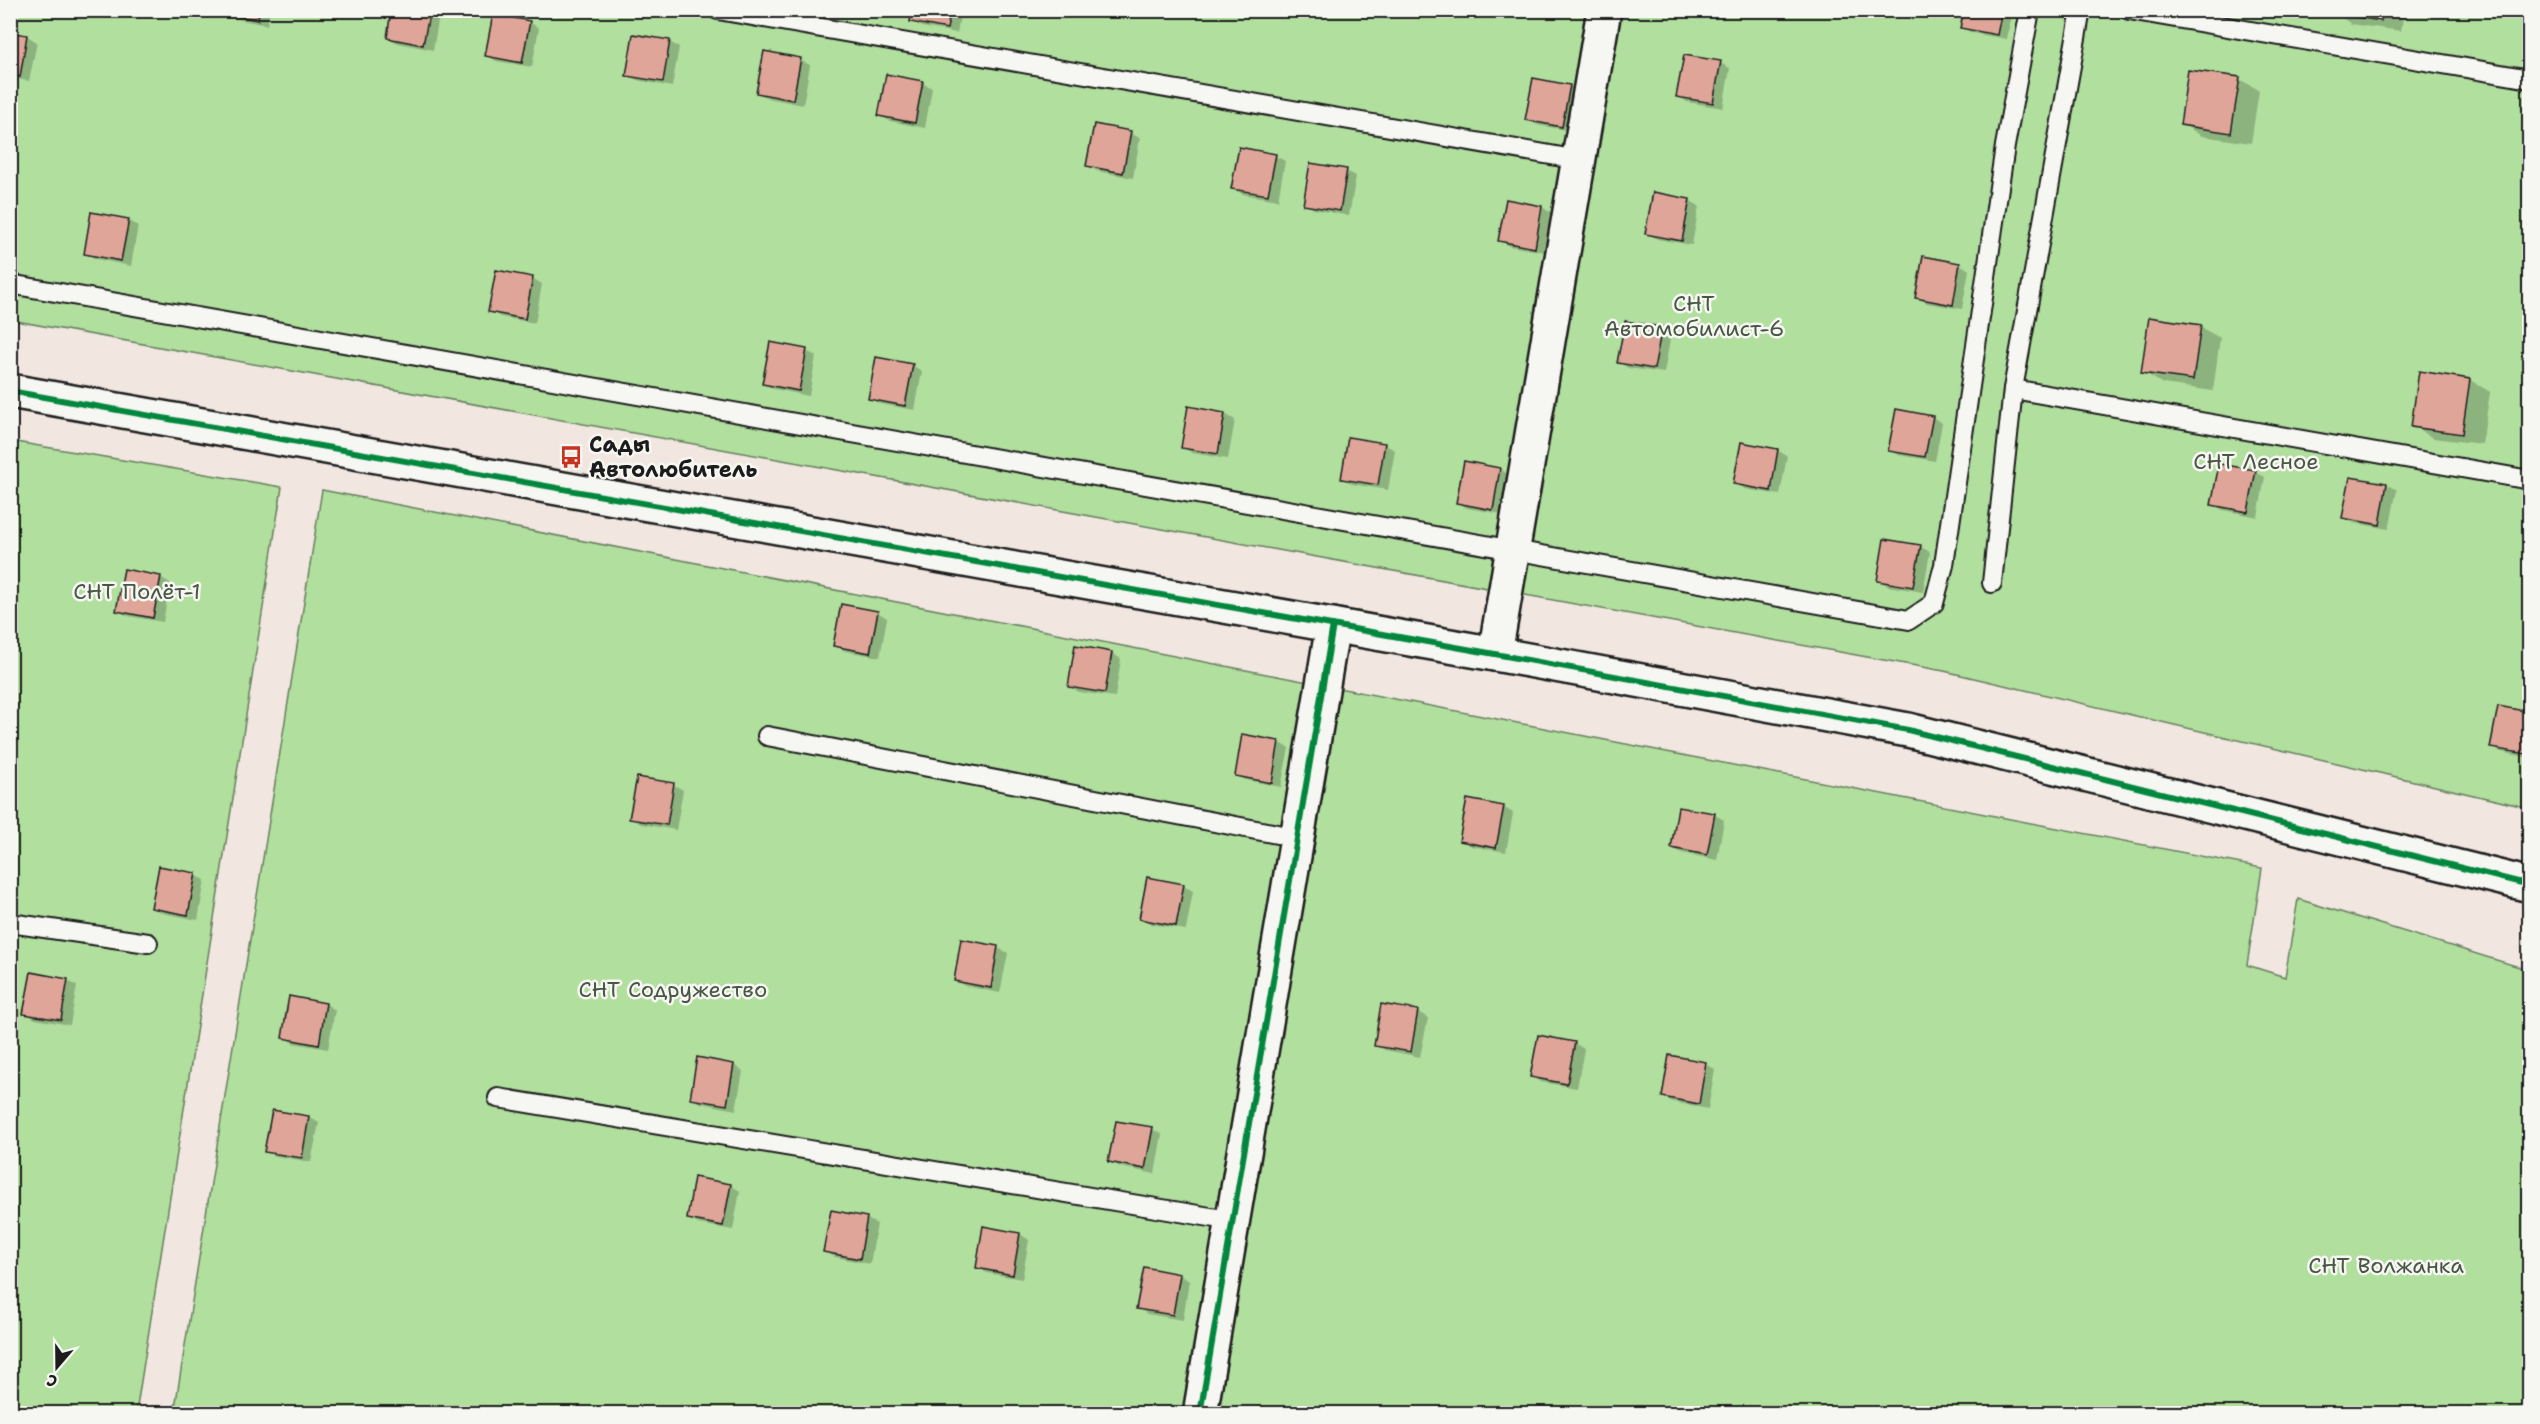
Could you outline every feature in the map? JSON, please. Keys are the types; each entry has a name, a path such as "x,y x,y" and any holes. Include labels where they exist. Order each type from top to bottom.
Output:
{"street":[{"path":"1495,654 1604,10"},
{"path":"10,391 1333,625 1908,730 2529,885"},
{"path":"1200,1413 1333,625"}],"lane":[{"path":"718,10 1579,160"},
{"path":"10,284 1513,552 1909,620 1934,603 1944,566 2005,146 2030,10"},
{"path":"1992,583 2013,389 2082,10"},
{"path":"2128,10 2529,79"},
{"path":"2013,389 2529,480"},
{"path":"767,736 1298,838"},
{"path":"10,923 148,943"},
{"path":"498,1098 1234,1221"}],"green space":[{"name":"СНТ Автомобилист-6","path":"10,11 2529,11 2529,808 1944,671 11,320"},
{"name":"СНТ Полёт-1","path":"10,441 282,487 136,1413 11,1413"},
{"name":"СНТ Содружество","path":"322,490 2262,868 2247,965 2285,977 2298,899 2529,970 2529,1413 174,1414"}],"building":[{"path":"221,10 259,10 258,20 221,13"},
{"path":"391,10 430,10 423,45 387,38"},
{"path":"912,10 951,10 947,29 910,22"},
{"path":"1964,10 2002,10 1997,35 1960,28"},
{"path":"2330,10 2382,10 2381,21 2330,13"},
{"path":"493,14 530,21 522,63 485,56"},
{"path":"10,32 27,35 20,77 10,75"},
{"path":"633,34 670,40 663,82 626,76"},
{"path":"764,51 801,58 793,100 756,93"},
{"path":"1684,55 1721,61 1713,103 1676,97"},
{"path":"2188,70 2240,77 2231,133 2180,125"},
{"path":"886,74 923,81 915,123 878,116"},
{"path":"1533,78 1570,85 1562,127 1525,120"},
{"path":"1094,124 1131,131 1123,173 1086,166"},
{"path":"1239,147 1276,154 1268,195 1231,189"},
{"path":"1310,163 1347,169 1340,211 1303,205"},
{"path":"1653,192 1690,199 1682,241 1645,234"},
{"path":"1506,199 1542,206 1535,248 1498,241"},
{"path":"91,212 129,219 121,261 84,254"},
{"path":"1923,256 1960,263 1953,305 1915,298"},
{"path":"496,270 533,277 525,319 488,312"},
{"path":"2149,317 2201,325 2193,380 2141,373"},
{"path":"1625,321 1662,327 1654,369 1617,363"},
{"path":"770,342 807,349 799,391 762,384"},
{"path":"876,357 913,364 905,406 868,399"},
{"path":"2419,371 2470,379 2462,434 2411,427"},
{"path":"1188,406 1225,413 1218,454 1181,448"},
{"path":"1896,409 1933,416 1925,457 1888,451"},
{"path":"1348,437 1385,443 1378,485 1341,479"},
{"path":"1741,442 1778,449 1771,491 1733,484"},
{"path":"1464,461 1500,468 1493,510 1456,503"},
{"path":"2219,464 2256,470 2248,512 2211,505"},
{"path":"2350,477 2387,483 2380,525 2342,518"},
{"path":"1884,539 1921,545 1913,587 1877,581"},
{"path":"124,569 161,576 153,618 116,611"},
{"path":"841,604 878,611 870,653 833,646"},
{"path":"1075,645 1112,652 1105,693 1068,687"},
{"path":"2498,706 2530,712 2527,754 2490,748"},
{"path":"1242,734 1279,741 1272,783 1235,776"},
{"path":"637,777 674,783 667,825 629,819"},
{"path":"1467,799 1504,806 1496,848 1459,841"},
{"path":"1678,807 1715,813 1707,855 1671,848"},
{"path":"159,866 196,873 188,915 151,908"},
{"path":"1147,877 1184,884 1176,926 1139,919"},
{"path":"961,939 998,946 991,988 954,981"},
{"path":"31,972 68,979 61,1020 23,1014"},
{"path":"289,996 326,1003 319,1045 282,1038"},
{"path":"1381,1004 1418,1010 1411,1052 1374,1046"},
{"path":"1538,1035 1575,1042 1567,1084 1530,1077"},
{"path":"1669,1055 1706,1062 1699,1104 1662,1097"},
{"path":"697,1057 734,1064 727,1105 690,1099"},
{"path":"272,1110 309,1116 302,1158 264,1152"},
{"path":"1116,1121 1153,1127 1145,1169 1108,1162"},
{"path":"694,1177 731,1184 723,1226 687,1219"},
{"path":"831,1210 867,1217 860,1259 823,1252"},
{"path":"983,1226 1020,1233 1013,1275 976,1268"},
{"path":"1144,1267 1180,1274 1173,1315 1136,1309"}],"cycle path":[{"path":"10,391 1495,654 1908,730 2530,885"},
{"path":"1200,1414 1333,625"}],"place":[{"name":"Сады Автолюбитель","path":"571,457"}],"park label":[{"name":"СНТ Лесное","path":"2256,461"},
{"name":"СНТ Волжанка","path":"2386,1265"}]}
